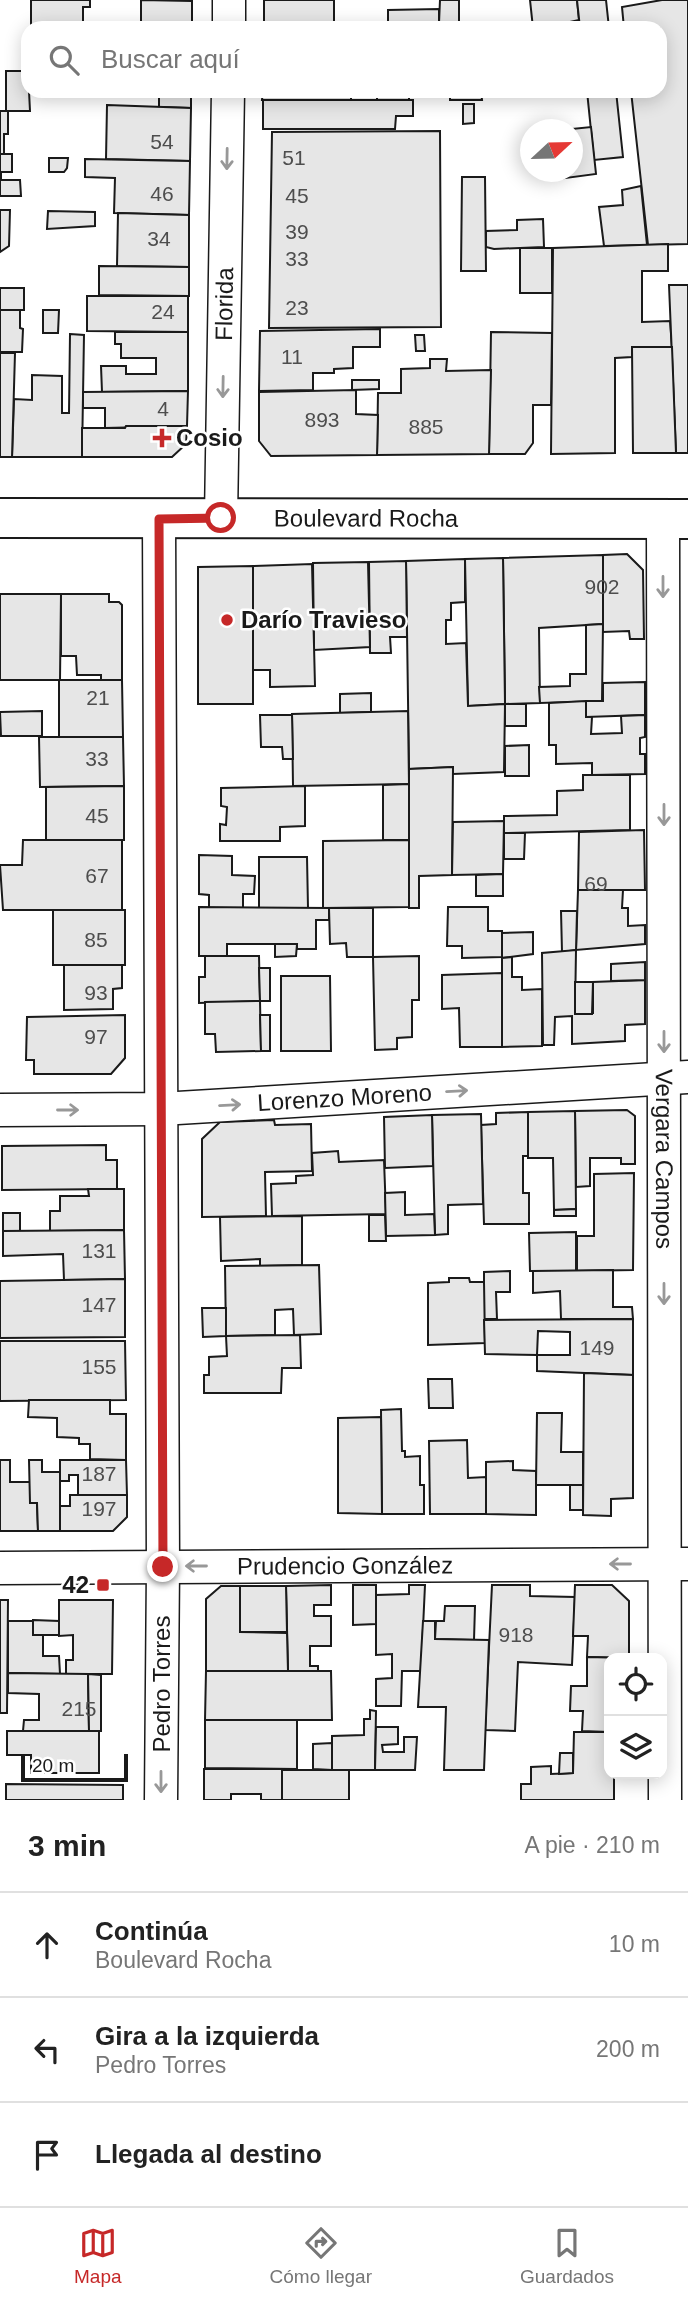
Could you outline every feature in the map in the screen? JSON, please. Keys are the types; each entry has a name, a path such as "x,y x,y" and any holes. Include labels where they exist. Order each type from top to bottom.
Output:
{"main road":[{"name":"Boulevard Rocha","path":"0,517 675,519"}],"street":[{"path":"229,0 229,21"},
{"name":"Florida","path":"221,518 228,98"},
{"name":"Pedro Torres","path":"159,519 163,1567 161,1800"},
{"name":"Vergara Campos","path":"665,1800 676,1564 675,519"},
{"name":"Lorenzo Moreno","path":"0,1110 161,1109 676,1078"},
{"name":"Prudencio González","path":"0,1568 676,1564"}],"building":[{"path":"31,0 90,0 90,7 83,7 83,21 31,21"},
{"path":"141,0 192,1 192,21 141,21"},
{"path":"264,0 334,0 334,21 264,21"},
{"path":"440,0 459,0 459,21 439,21"},
{"path":"530,0 577,0 579,20 532,21"},
{"path":"577,0 606,0 608,21 579,21"},
{"path":"662,0 688,0 688,244 648,245 632,98 667,98 667,21 623,21 622,7"},
{"path":"439,9 439,21 388,21 388,10"},
{"path":"6,71 21,71 21,98 29,98 30,111 6,111"},
{"path":"159,98 191,98 191,108 159,107"},
{"path":"262,98 351,98 351,100"},
{"path":"377,98 409,98 409,100"},
{"path":"482,98 482,100 450,100"},
{"path":"588,98 617,98 623,157 594,160"},
{"path":"263,100 413,100 413,116 396,116 395,129 263,129"},
{"path":"463,104 474,104 474,123 463,124"},
{"path":"107,105 191,108 190,161 106,159"},
{"path":"0,111 8,111 8,134 4,134 4,154 0,154"},
{"path":"591,127 596,174 583,176 583,128"},
{"path":"440,131 441,327 269,328 272,132"},
{"path":"0,154 12,154 12,172 1,172 1,180 20,180 21,196 0,196"},
{"path":"49,158 68,158 67,168 64,172 49,172"},
{"path":"85,159 190,161 189,215 114,213 115,178 85,177"},
{"path":"462,177 485,177 486,271 461,271"},
{"path":"641,186 647,245 604,246 599,207 623,205 622,190"},
{"path":"0,210 10,210 9,246 0,252"},
{"path":"48,211 95,212 95,226 47,229"},
{"path":"118,213 189,215 189,267 117,266"},
{"path":"543,219 544,247 486,247 486,231 517,230 517,220"},
{"path":"668,244 668,271 642,271 642,322 670,321 672,347 632,347 632,357 615,358 615,453 551,454 553,248"},
{"path":"520,248 552,248 552,293 520,293"},
{"path":"99,266 189,267 189,296 99,295"},
{"path":"669,285 688,285 688,453 676,453"},
{"path":"0,288 24,288 24,310 0,310"},
{"path":"87,296 188,296 188,332 87,331"},
{"path":"0,310 20,310 22,352 0,352"},
{"path":"43,310 59,310 58,333 43,333"},
{"path":"380,329 380,347 353,347 353,368 334,369 334,373 313,373 313,390 259,391 260,331"},
{"path":"115,332 188,332 188,391 102,392 101,366 126,366 126,374 156,374 156,358 121,358 121,344 115,344"},
{"path":"491,332 552,333 551,405 533,405 533,443 525,454 489,454"},
{"path":"70,334 84,335 82,457 12,457 14,399 32,400 32,375 62,376 62,413 69,413"},
{"path":"415,335 424,335 425,351 416,351"},
{"path":"632,347 672,347 676,453 633,453"},
{"path":"0,353 15,353 12,457 0,457"},
{"path":"430,359 447,359 446,371 491,370 489,454 377,455 378,393 401,393 401,369 430,368"},
{"path":"352,380 379,380 379,389 352,390"},
{"path":"356,390 356,414 378,415 377,455 271,456 259,441 259,392"},
{"path":"188,391 187,426 105,428 105,408 83,408 83,392"},
{"path":"187,426 186,444 172,457 82,457 82,428"},
{"path":"627,554 643,570 644,639 630,639 629,631 603,632 603,555"},
{"path":"603,555 603,624 539,628 540,703 505,704 503,558"},
{"path":"503,558 505,704 468,706 465,559"},
{"path":"465,559 465,602 451,603 451,620 446,620 446,644 466,643 468,706 505,704 504,772 453,774 453,767 409,769 406,561"},
{"path":"406,561 407,637 390,637 391,653 370,653 369,562"},
{"path":"368,562 370,647 314,650 313,563"},
{"path":"312,564 315,686 270,687 270,670 253,670 253,566"},
{"path":"253,566 253,704 198,704 198,567"},
{"path":"0,594 61,594 60,680 0,680"},
{"path":"61,594 109,594 109,602 119,602 122,605 122,680 101,680 101,675 77,675 76,656 61,656"},
{"path":"603,624 602,701 540,703 539,687 570,686 570,674 586,674 586,625"},
{"path":"59,680 122,680 123,737 59,737"},
{"path":"645,682 645,715 586,717 586,701 603,701 603,683"},
{"path":"371,693 371,712 340,713 340,694"},
{"path":"586,701 586,717 592,717 591,734 622,733 621,716 645,715 645,737 640,738 640,754 645,754 645,774 592,775 592,763 556,764 556,745 549,745 549,703"},
{"path":"505,704 526,704 526,726 505,726"},
{"path":"42,711 42,736 1,736 0,712"},
{"path":"408,711 409,784 293,786 292,714"},
{"path":"260,715 292,715 293,759 283,759 282,747 261,747"},
{"path":"39,737 123,737 124,786 40,787"},
{"path":"529,745 529,776 505,776 505,746"},
{"path":"453,767 452,875 419,876 419,908 409,908 409,769"},
{"path":"583,775 630,775 630,830 504,833 504,816 557,815 557,791 583,790"},
{"path":"409,784 409,840 383,840 383,785"},
{"path":"124,786 124,840 46,840 46,787"},
{"path":"305,786 305,826 280,827 280,841 220,841 220,824 226,825 227,807 221,806 221,788"},
{"path":"504,821 503,874 452,875 453,822"},
{"path":"644,830 645,890 578,890 579,832"},
{"path":"504,833 525,833 524,859 504,859"},
{"path":"23,840 122,840 122,910 3,910 0,865 22,865"},
{"path":"409,840 409,907 323,908 323,841"},
{"path":"199,855 232,856 232,875 255,876 254,894 243,894 243,908 209,908 209,895 199,894"},
{"path":"259,857 307,857 308,908 259,908"},
{"path":"503,874 503,896 476,896 476,875"},
{"path":"578,890 623,890 622,908 628,908 628,926 645,925 645,944 576,950"},
{"path":"199,907 329,908 329,920 316,920 316,949 297,949 297,944 227,944 227,956 199,956"},
{"path":"448,907 488,907 488,931 502,931 502,957 462,958 462,946 447,946"},
{"path":"329,908 373,908 373,957 347,957 346,943 330,944"},
{"path":"53,910 125,910 125,965 53,965"},
{"path":"561,911 577,911 576,950 562,952"},
{"path":"533,932 533,954 502,958 502,933"},
{"path":"275,944 297,944 296,956 275,957"},
{"path":"576,950 575,1014 593,1013 593,982 645,980 645,1024 625,1025 625,1041 572,1044 572,1016 555,1017 554,1045 543,1045 542,953"},
{"path":"205,956 259,956 260,1001 199,1003 199,977 205,977"},
{"path":"419,956 419,1000 412,1000 412,1037 397,1038 397,1049 375,1050 373,957"},
{"path":"512,957 512,977 522,977 522,990 542,989 542,1046 502,1047 502,958"},
{"path":"645,962 645,980 611,981 611,964"},
{"path":"64,965 122,965 122,988 113,989 113,1009 64,1010"},
{"path":"259,968 270,968 270,1001 260,1001"},
{"path":"502,973 502,1047 460,1047 459,1008 442,1009 442,975"},
{"path":"281,976 330,976 331,1051 281,1051"},
{"path":"575,982 593,982 592,1014 575,1014"},
{"path":"260,1001 261,1051 216,1052 215,1034 205,1034 205,1002"},
{"path":"125,1015 125,1058 111,1074 34,1074 34,1060 26,1060 27,1017"},
{"path":"260,1015 270,1015 270,1051 261,1051"},
{"path":"627,1110 635,1116 635,1164 621,1164 621,1158 590,1158 590,1186 576,1187 575,1111"},
{"path":"575,1111 576,1209 554,1210 553,1158 528,1158 528,1112"},
{"path":"528,1112 528,1156 523,1156 523,1193 529,1193 529,1224 484,1224 481,1125 496,1124 496,1113"},
{"path":"481,1114 483,1204 448,1205 448,1234 435,1235 432,1115"},
{"path":"432,1115 433,1166 385,1168 384,1117"},
{"path":"274,1120 275,1125 311,1124 312,1171 265,1172 266,1216 202,1217 202,1139 220,1122"},
{"path":"106,1145 106,1160 117,1160 117,1189 2,1190 2,1146"},
{"path":"338,1151 339,1162 384,1160 386,1214 272,1216 271,1184 296,1183 296,1176 313,1175 312,1153"},
{"path":"634,1173 633,1270 577,1271 577,1236 594,1236 594,1174"},
{"path":"88,1189 124,1189 124,1230 50,1231 50,1211 60,1211 60,1196 89,1196"},
{"path":"405,1192 405,1215 434,1214 435,1235 386,1236 385,1193"},
{"path":"576,1209 576,1216 554,1216 554,1210"},
{"path":"3,1213 20,1213 20,1231 3,1231"},
{"path":"369,1215 385,1215 386,1241 369,1241"},
{"path":"302,1216 302,1265 260,1266 260,1259 221,1261 220,1217"},
{"path":"124,1230 125,1279 64,1280 63,1254 3,1256 3,1231"},
{"path":"576,1232 576,1271 530,1271 529,1233"},
{"path":"319,1265 321,1334 294,1335 293,1309 275,1310 275,1335 226,1336 225,1266"},
{"path":"613,1270 613,1307 632,1307 633,1319 561,1319 560,1291 533,1293 533,1271"},
{"path":"510,1271 510,1292 496,1292 497,1319 484,1319 484,1272"},
{"path":"449,1278 469,1278 470,1282 484,1282 485,1343 428,1345 428,1283 449,1282"},
{"path":"125,1279 125,1337 0,1338 0,1281"},
{"path":"202,1308 226,1308 226,1336 203,1337"},
{"path":"633,1319 633,1375 537,1371 537,1355 485,1354 484,1320","holes":["538,1331 570,1332 570,1355 537,1355"]},
{"path":"300,1335 301,1368 282,1368 281,1393 204,1393 204,1375 209,1375 209,1357 227,1356 226,1336"},
{"path":"0,1341 125,1341 126,1400 0,1401"},
{"path":"584,1373 633,1375 633,1498 611,1499 611,1516 583,1515"},
{"path":"428,1379 452,1379 453,1408 429,1408"},
{"path":"29,1400 110,1400 110,1414 126,1414 126,1460 90,1459 90,1444 79,1444 79,1438 57,1437 57,1418 28,1417"},
{"path":"401,1409 402,1451 405,1451 405,1457 420,1456 424,1514 382,1514 381,1410"},
{"path":"537,1413 562,1413 561,1452 583,1452 583,1485 536,1485"},
{"path":"381,1417 382,1514 338,1513 338,1418"},
{"path":"467,1440 468,1478 486,1477 486,1514 430,1514 429,1441"},
{"path":"0,1460 10,1460 10,1482 30,1482 30,1503 37,1503 38,1531 0,1531"},
{"path":"29,1460 42,1460 42,1472 60,1472 60,1531 38,1531 37,1503 30,1503"},
{"path":"60,1460 126,1460 127,1495 78,1495 78,1475 69,1475 69,1481 60,1481"},
{"path":"513,1461 513,1470 536,1471 536,1515 486,1514 486,1462"},
{"path":"570,1485 583,1485 583,1510 570,1510"},
{"path":"70,1495 127,1495 127,1517 113,1531 60,1531 60,1506 70,1506"},
{"path":"331,1585 331,1605 314,1605 314,1616 331,1616 331,1646 310,1646 310,1666 318,1666 318,1671 288,1671 286,1586"},
{"path":"353,1585 376,1585 376,1624 353,1625"},
{"path":"409,1585 425,1585 421,1671 402,1671 401,1706 376,1706 376,1679 392,1678 392,1654 376,1655 376,1595 409,1594"},
{"path":"492,1585 530,1585 530,1596 575,1597 572,1665 518,1662 515,1731 485,1730"},
{"path":"575,1585 612,1585 629,1601 629,1653 604,1653 604,1657 587,1657 588,1636 573,1636"},
{"path":"221,1586 240,1586 240,1632 287,1633 288,1671 206,1671 206,1599"},
{"path":"240,1586 286,1586 287,1632 240,1632"},
{"path":"0,1600 8,1600 7,1713 0,1713"},
{"path":"59,1600 113,1600 112,1674 66,1674 66,1660 73,1660 73,1635 59,1636"},
{"path":"445,1606 475,1606 474,1640 435,1639 436,1621 444,1621"},
{"path":"33,1620 59,1621 59,1635 33,1635"},
{"path":"8,1621 33,1621 33,1635 43,1635 43,1656 59,1656 60,1674 8,1673"},
{"path":"423,1621 435,1621 435,1639 489,1640 484,1770 444,1770 446,1707 418,1707"},
{"path":"587,1657 604,1657 604,1732 582,1731 583,1711 570,1711 571,1686 587,1686"},
{"path":"206,1671 331,1671 332,1720 205,1720"},
{"path":"8,1673 88,1674 89,1731 23,1731 24,1720 39,1720 39,1694 8,1693"},
{"path":"88,1674 101,1675 101,1731 89,1731"},
{"path":"370,1710 376,1711 375,1770 332,1770 332,1736 364,1735 364,1719 370,1719"},
{"path":"205,1720 297,1720 297,1769 205,1768"},
{"path":"376,1727 398,1727 398,1744 382,1745 383,1752 404,1752 404,1737 417,1737 415,1770 375,1770"},
{"path":"7,1731 99,1731 99,1773 31,1773 31,1755 7,1755"},
{"path":"574,1732 604,1732 604,1779 614,1779 614,1800 521,1800 521,1784 531,1784 531,1767 551,1766 551,1774 573,1773"},
{"path":"332,1743 332,1770 313,1769 313,1744"},
{"path":"560,1753 573,1753 573,1773 559,1774"},
{"path":"204,1769 282,1769 282,1800 261,1800 261,1794 231,1794 231,1800 204,1800"},
{"path":"282,1770 349,1770 349,1800 282,1800"},
{"path":"6,1784 123,1785 123,1800 6,1800"}],"place":[{"name":"Cosio","path":"162,438"},
{"name":"Darío Travieso","path":"227,620"},
{"name":"42","path":"103,1585"}],"route":[{"path":"163,1567 159,519 221,518"}]}
